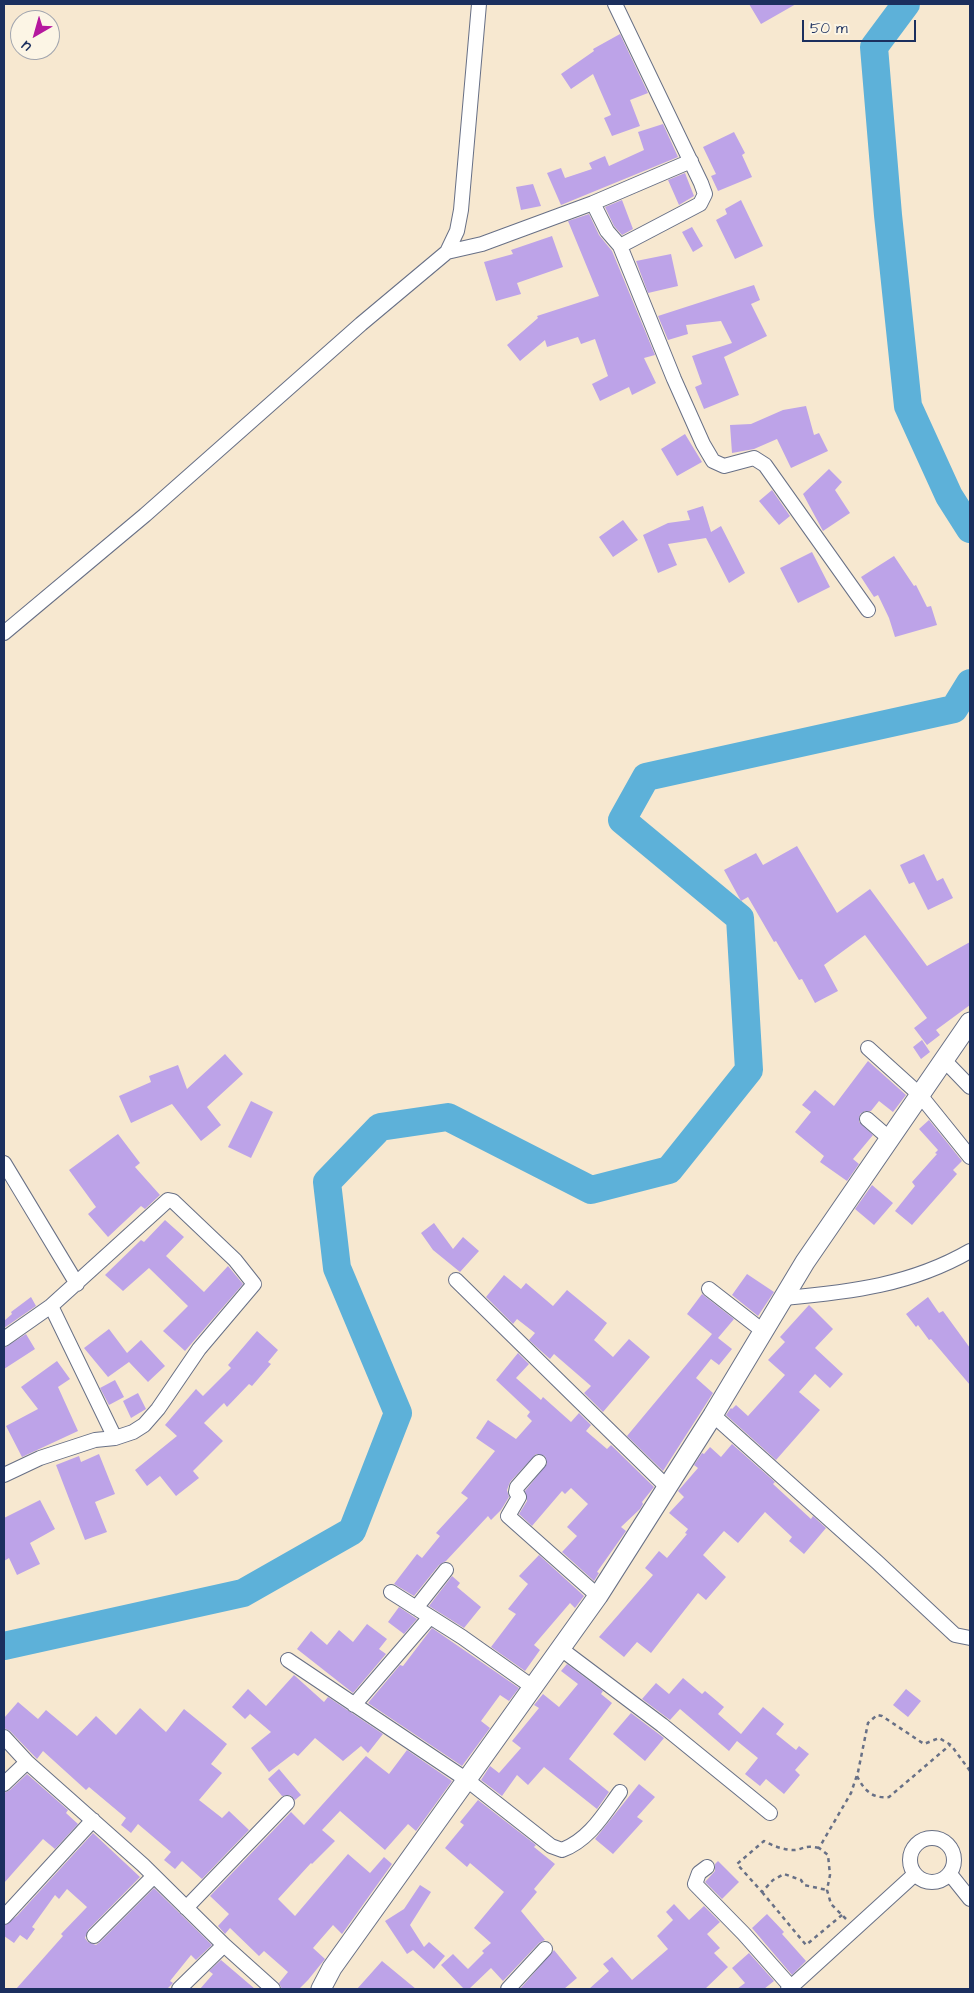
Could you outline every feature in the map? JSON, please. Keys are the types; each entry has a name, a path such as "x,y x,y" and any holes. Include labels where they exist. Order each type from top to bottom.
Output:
{"street":[{"path":"4,633 145,515 361,324 447,252 458,231 461,210 479,4"},
{"path":"615,4 705,194 700,204 620,246"},
{"path":"447,252 482,244 593,203 691,161"},
{"path":"593,203 607,231 620,246 674,379 703,444 713,460 724,466 754,458 765,465 868,610"},
{"path":"321,1989 332,1968 598,1596 712,1415 805,1262 970,1022"},
{"path":"868,1048 920,1095 970,1157"},
{"path":"944,1060 970,1087"},
{"path":"867,1119 890,1139"},
{"path":"4,1163 77,1284"},
{"path":"4,1338 51,1306 168,1200 173,1201 235,1260 254,1284 199,1349 158,1409 144,1424 133,1432 115,1438 95,1440 74,1446 40,1458 4,1475"},
{"path":"784,1298 876,1287 943,1267 970,1251"},
{"path":"456,1280 667,1487"},
{"path":"709,1289 764,1331"},
{"path":"51,1306 115,1438"},
{"path":"712,1415 877,1562 954,1635 970,1638"},
{"path":"539,1462 518,1487 516,1492 519,1497 508,1516 598,1596"},
{"path":"416,1608 446,1570"},
{"path":"391,1592 534,1688"},
{"path":"354,1705 430,1617"},
{"path":"561,1648 662,1725 770,1813"},
{"path":"288,1660 467,1780 551,1846 562,1850 575,1846 594,1827 620,1792"},
{"path":"4,1737 27,1762 154,1876 224,1945 273,1989"},
{"path":"4,1784 27,1762"},
{"path":"186,1908 287,1803"},
{"path":"4,1917 93,1820"},
{"path":"935,1838 947,1843 951,1848 954,1861 950,1874 933,1882 926,1881 915,1874 910,1862 912,1849 922,1840 935,1838"},
{"path":"707,1866 699,1873 695,1884 744,1934 789,1988 915,1874"},
{"path":"950,1874 970,1899"},
{"path":"94,1936 154,1876"},
{"path":"179,1989 224,1945"},
{"path":"508,1989 545,1949"}],"path":[{"path":"819,1848 828,1829 851,1793 857,1776 868,1723 877,1716 882,1716 924,1744 939,1738 951,1745 970,1771"},
{"path":"857,1776 863,1788 869,1793 879,1798 889,1797 951,1745"},
{"path":"842,1915 806,1945 737,1864 764,1842 777,1848 791,1850 806,1845 819,1848 828,1855 830,1875 827,1890 832,1904 855,1929"},
{"path":"762,1892 773,1880 784,1874 801,1880 804,1885 827,1890"}],"building":[{"path":"749,4 796,4 761,24"},
{"path":"620,34 648,93 630,100 640,126 612,136 604,118 611,115 593,74 571,89 561,74 594,51 593,49"},
{"path":"663,124 678,157 561,205 547,173 561,168 565,178 592,169 589,163 605,156 609,166 644,150 638,132"},
{"path":"734,132 745,153 742,155 752,177 718,191 711,176 716,174 703,147"},
{"path":"685,173 694,196 679,205 668,180"},
{"path":"533,184 541,206 521,210 516,187"},
{"path":"622,200 633,229 622,235 614,226 605,207"},
{"path":"741,200 763,246 735,259 716,220 727,214 725,209"},
{"path":"589,214 599,235 612,251 655,355 644,358 656,383 632,395 629,387 600,401 592,384 608,376 595,339 581,344 578,337 547,347 545,340 520,361 507,345 538,318 537,316 599,296 568,221"},
{"path":"692,227 703,246 693,252 682,232"},
{"path":"552,236 563,267 517,283 521,294 496,301 484,262 513,254 511,250"},
{"path":"671,254 678,286 648,293 636,261"},
{"path":"754,285 760,300 751,304 767,336 724,357 739,395 704,409 695,387 702,384 692,356 732,343 721,321 686,325 688,334 668,340 658,316"},
{"path":"806,406 814,435 819,433 828,451 791,468 777,439 754,449 732,453 730,425 751,424 783,410"},
{"path":"685,434 702,462 677,476 661,449"},
{"path":"829,469 842,482 835,490 850,513 823,531 803,494"},
{"path":"772,490 790,516 779,525 759,501"},
{"path":"703,506 711,532 721,526 745,573 729,583 706,538 668,544 677,565 658,573 643,535 668,523 690,520 687,511"},
{"path":"623,520 638,540 613,557 599,537"},
{"path":"812,552 830,587 798,603 780,568"},
{"path":"894,556 914,586 916,585 927,607 931,606 937,625 895,637 889,618 878,595 874,597 861,577"},
{"path":"797,846 837,913 870,889 927,966 970,942 970,1005 936,1030 940,1035 927,1045 914,1028 927,1018 865,935 824,965 838,991 815,1003 802,979 799,980 776,941 774,942 748,897 741,901 724,870 756,853 763,865"},
{"path":"924,854 937,881 943,878 953,898 928,910 914,882 909,884 900,865"},
{"path":"922,1040 930,1052 921,1059 913,1047"},
{"path":"225,1054 243,1074 207,1107 221,1125 201,1141 172,1104 131,1123 119,1096 151,1082 149,1076 178,1065 187,1089"},
{"path":"868,1061 906,1095 893,1112 879,1101 871,1111 865,1111 860,1114 859,1122 873,1135 853,1159 859,1164 847,1181 820,1162 824,1156 795,1132 811,1112 802,1105 815,1090 834,1106"},
{"path":"251,1101 273,1112 251,1158 228,1147"},
{"path":"929,1120 962,1161 953,1170 957,1174 912,1225 895,1211 915,1186 912,1182 937,1154 935,1153 938,1150 919,1129"},
{"path":"118,1134 140,1163 135,1167 160,1195 145,1209 141,1206 108,1237 88,1214 96,1207 69,1170"},
{"path":"872,1185 893,1203 874,1225 855,1209"},
{"path":"165,1220 184,1237 166,1256 204,1292 228,1266 243,1284 185,1351 163,1331 188,1306 149,1268 123,1291 105,1275 141,1240 144,1242"},
{"path":"434,1223 453,1249 463,1237 479,1251 460,1272 433,1250 421,1233"},
{"path":"747,1274 774,1292 758,1316 732,1295"},
{"path":"504,1275 521,1289 526,1283 553,1306 567,1290 607,1323 594,1340 613,1357 629,1339 650,1357 603,1412 584,1393 591,1386 554,1354 550,1359 529,1340 535,1333 517,1319 513,1324 486,1297"},
{"path":"702,1294 734,1319 718,1338 732,1349 719,1365 711,1359 696,1378 713,1393 663,1471 627,1436 712,1334 687,1314"},
{"path":"31,1297 36,1306 4,1328 4,1321 12,1314 11,1312"},
{"path":"928,1297 939,1313 943,1311 970,1348 970,1385 931,1339 929,1340 918,1325 916,1327 906,1314"},
{"path":"809,1305 833,1329 815,1348 843,1374 830,1388 815,1374 799,1392 820,1410 776,1460 726,1415 736,1405 748,1416 785,1375 768,1360 785,1342 780,1337"},
{"path":"109,1329 127,1353 141,1340 165,1366 148,1382 129,1362 108,1377 84,1348"},
{"path":"257,1331 278,1350 268,1362 271,1364 252,1386 249,1384 227,1407 224,1403 204,1423 223,1441 193,1471 199,1478 176,1496 160,1476 147,1486 135,1470 177,1436 165,1425 196,1389 203,1396 231,1368 228,1365"},
{"path":"26,1334 35,1349 4,1369 4,1348"},
{"path":"518,1353 529,1364 516,1378 541,1400 543,1397 571,1422 579,1413 591,1425 586,1431 607,1449 611,1445 654,1487 642,1502 643,1504 640,1509 621,1527 626,1531 597,1572 599,1573 594,1581 562,1552 577,1536 567,1527 588,1504 571,1488 565,1494 562,1491 532,1526 519,1514 527,1501 525,1491 547,1464 545,1456 536,1454 510,1482 507,1490 509,1497 501,1510 491,1520 488,1516 446,1561 439,1565 414,1596 394,1584 417,1554 422,1558 440,1536 436,1533 468,1498 461,1493 495,1451 476,1438 488,1420 516,1439 532,1421 527,1416 530,1412 496,1380"},
{"path":"57,1361 70,1379 58,1387 78,1431 22,1457 6,1426 38,1409 21,1387"},
{"path":"115,1380 124,1397 109,1405 100,1388"},
{"path":"138,1393 146,1409 131,1418 123,1401"},
{"path":"732,1444 775,1482 773,1484 811,1519 813,1516 826,1528 804,1554 789,1541 792,1537 765,1512 738,1543 724,1531 703,1555 726,1577 706,1600 698,1593 651,1653 637,1642 624,1657 599,1637 653,1575 645,1568 659,1551 667,1558 687,1534 685,1533 688,1529 669,1513 684,1497 678,1491 698,1468 694,1465 702,1453 704,1454 710,1447 721,1457"},
{"path":"99,1454 115,1494 95,1502 107,1532 85,1540 56,1465 79,1456 81,1462"},
{"path":"40,1500 55,1529 30,1543 40,1564 17,1575 9,1558 4,1561 4,1518"},
{"path":"539,1555 584,1596 575,1608 570,1603 534,1645 540,1650 525,1671 491,1647 516,1614 508,1609 528,1584 519,1576"},
{"path":"452,1576 460,1583 457,1587 481,1607 464,1628 429,1606"},
{"path":"399,1607 417,1619 404,1634 388,1622"},
{"path":"367,1624 387,1639 379,1649 386,1654 353,1693 297,1649 311,1631 327,1645 339,1630 353,1642"},
{"path":"432,1628 519,1688 509,1701 500,1695 481,1721 490,1728 462,1766 368,1703 400,1665 403,1666"},
{"path":"567,1664 603,1691 601,1694 612,1703 569,1759 609,1792 597,1809 544,1767 528,1785 517,1775 502,1796 481,1780 490,1766 499,1773 521,1748 512,1741 539,1708 534,1705 543,1694 559,1707 578,1684 561,1671"},
{"path":"294,1675 324,1702 328,1697 383,1734 368,1753 361,1746 343,1761 315,1738 298,1756 294,1753 269,1772 251,1748 271,1732 250,1714 245,1719 232,1707 248,1689 266,1706"},
{"path":"683,1678 702,1694 705,1691 724,1707 718,1714 741,1734 763,1707 784,1724 776,1734 796,1750 799,1746 809,1754 795,1770 800,1775 784,1794 766,1779 760,1786 745,1774 758,1758 737,1741 729,1751 680,1709 670,1720 642,1699 656,1683 669,1694"},
{"path":"906,1689 921,1701 908,1717 893,1705"},
{"path":"18,1702 38,1719 46,1710 77,1736 96,1716 116,1735 140,1708 166,1732 184,1709 227,1744 211,1764 222,1773 199,1800 222,1818 229,1811 249,1830 202,1879 182,1861 175,1869 164,1860 171,1852 138,1824 131,1833 121,1825 126,1818 89,1787 86,1790 43,1751 37,1759 10,1731 4,1728 4,1718"},
{"path":"631,1713 664,1738 645,1761 613,1734"},
{"path":"407,1750 452,1781 416,1831 408,1824 385,1850 340,1811 322,1830 335,1841 311,1863 278,1899 295,1916 348,1854 370,1873 384,1857 392,1864 342,1934 333,1925 313,1948 325,1959 308,1980 299,1989 282,1989 279,1983 288,1972 264,1951 259,1956 230,1928 225,1934 218,1926 229,1914 210,1896 291,1812 304,1825 366,1756 389,1774"},
{"path":"279,1769 301,1795 295,1800 290,1795 282,1796 268,1779"},
{"path":"27,1774 68,1810 66,1813 78,1824 55,1849 43,1839 4,1883 4,1793 10,1790"},
{"path":"639,1784 655,1797 637,1817 643,1821 613,1854 595,1839"},
{"path":"478,1800 536,1845 534,1847 555,1864 534,1889 537,1892 521,1911 545,1940 539,1943 503,1981 491,1968 469,1989 464,1989 441,1965 453,1954 468,1969 484,1953 482,1951 491,1943 474,1928 504,1892 470,1863 467,1867 445,1848 464,1825 460,1822"},
{"path":"93,1833 140,1877 88,1930 85,1938 88,1942 96,1945 100,1942 154,1888 212,1945 196,1960 191,1955 170,1981 173,1983 167,1989 16,1989 63,1936 61,1934 87,1907 67,1889 59,1899 55,1895 32,1927 35,1929 27,1940 20,1935 14,1943 4,1936 4,1926 17,1916"},
{"path":"718,1861 739,1882 722,1899 705,1882 715,1871 715,1864"},
{"path":"420,1885 431,1892 410,1925 424,1947 429,1942 445,1956 434,1969 413,1950 407,1954 385,1921 404,1909"},
{"path":"674,1904 689,1920 704,1906 720,1922 707,1934 720,1948 714,1953 728,1967 705,1989 589,1989 609,1971 603,1964 612,1957 632,1980 668,1949 657,1936 673,1920 666,1912"},
{"path":"767,1914 784,1932 782,1934 806,1961 792,1975 752,1928"},
{"path":"554,1950 577,1978 564,1989 520,1989"},
{"path":"749,1953 774,1981 764,1989 737,1989 745,1983 732,1968"},
{"path":"221,1960 255,1989 200,1989 213,1974 209,1971"},
{"path":"382,1961 416,1989 357,1989"}],"waterway":[{"path":"906,4 874,47 888,215 908,406 949,496 970,529"},
{"path":"4,1646 243,1593 352,1531 398,1413 337,1268 327,1182 380,1127 448,1117 591,1190 669,1170 749,1070 740,918 622,820 646,777 954,709 970,683"}]}
